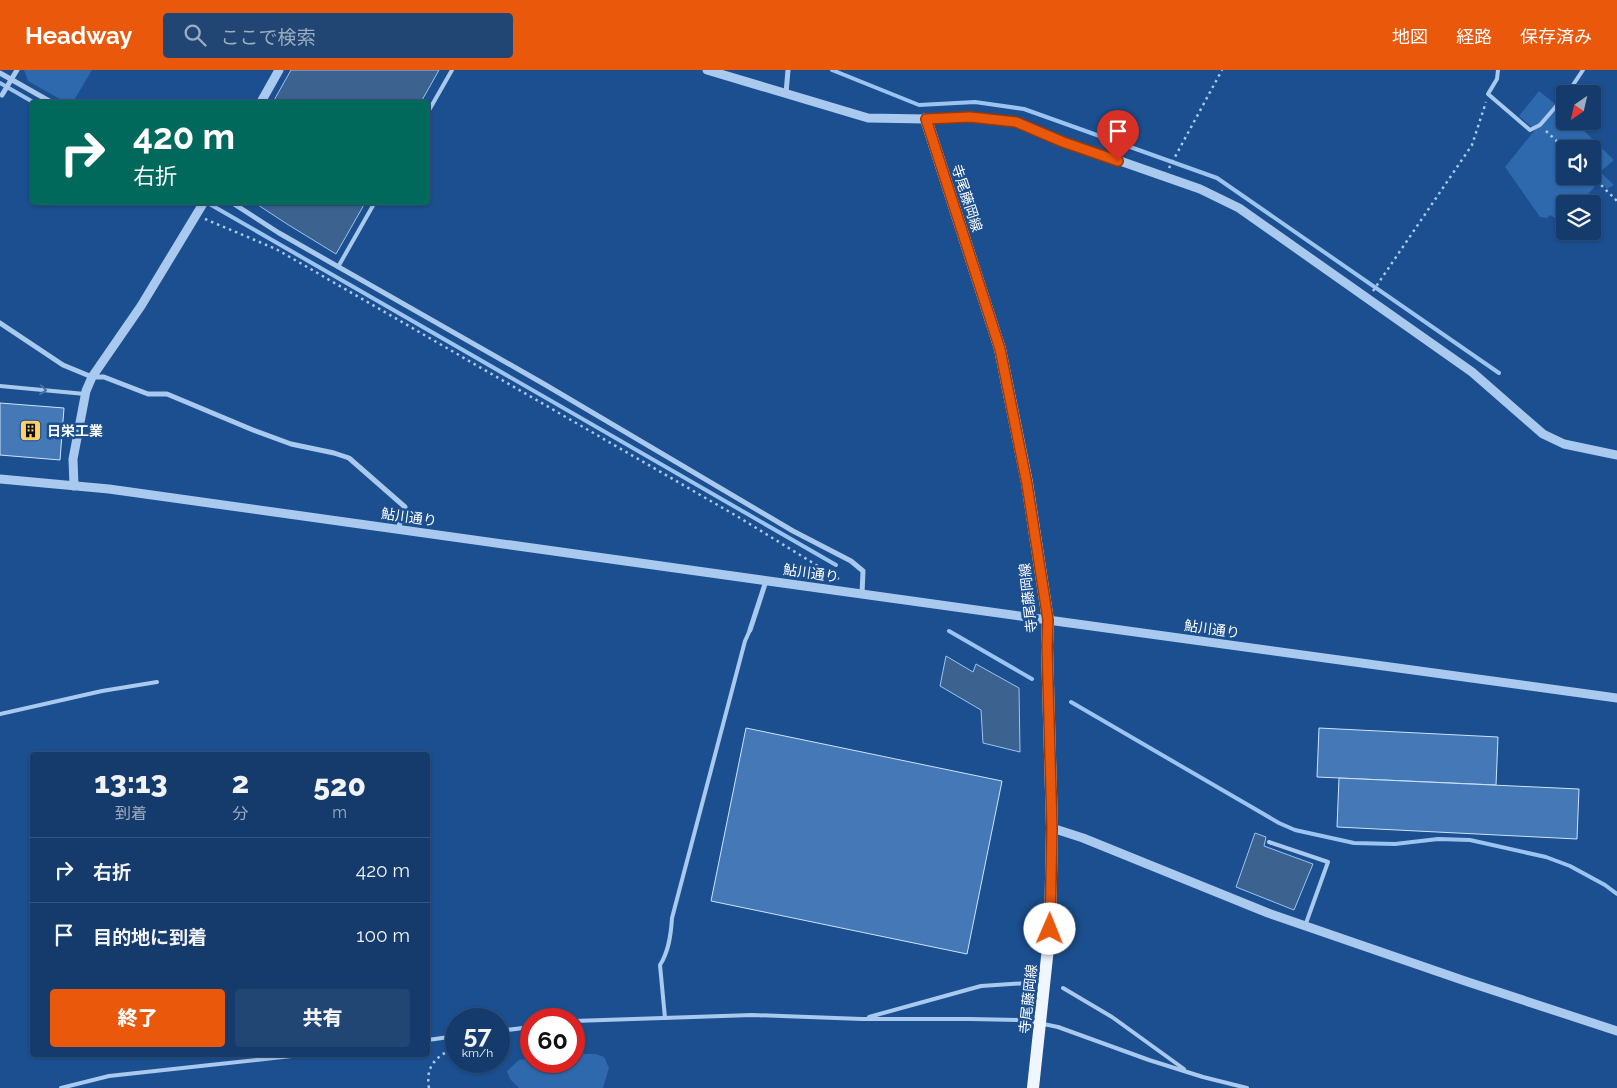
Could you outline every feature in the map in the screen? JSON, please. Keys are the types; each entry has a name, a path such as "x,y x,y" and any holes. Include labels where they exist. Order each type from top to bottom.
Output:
{"main road":[{"name":"寺尾藤岡線","path":"926,119 1000,349 1027,484 1048,620 1052,828 1050,929 1033,1088"}],"street":[{"path":"3,94 17,70"},
{"path":"261,100 279,70"},
{"path":"707,70 868,118 926,119 970,117 1016,122 1063,142 1200,189 1239,208 1472,372 1543,434 1564,444 1617,455"},
{"path":"786,92 788,70"},
{"path":"0,73 47,100"},
{"path":"74,486 73,459 85,394 92,377 140,306 202,205"},
{"path":"236,205 279,233 544,384 793,531 851,561 864,571 862,594"},
{"path":"0,323 63,365 92,377 104,377 148,394 167,394 284,441 349,458 405,507 398,529"},
{"name":"鮎川通り","path":"0,479 109,489 1617,698"},
{"path":"750,630 766,581"},
{"path":"1052,828 1083,838 1268,913 1617,1031"}],"lane":[{"path":"430,108 452,70"},
{"path":"1498,70 1496,79 1488,94 1530,130 1540,125 1556,107"},
{"path":"1573,85 1583,70"},
{"path":"338,267 373,205"},
{"path":"0,386 85,394"},
{"path":"665,1018 660,965 670,939 675,908 750,630"},
{"path":"0,714 102,691 157,682"},
{"path":"1269,842 1328,862 1305,926"},
{"path":"862,1019 981,986 1027,983"},
{"path":"1063,988 1112,1016 1181,1068 1203,1077"},
{"path":"585,1022 752,1015 862,1019 970,1018 1024,1020 1058,1027 1149,1060 1203,1077 1247,1088"},
{"path":"430,1040 445,1038"},
{"path":"61,1088 110,1076 283,1057"}],"path":[{"path":"1164,176 1222,70"},
{"path":"1367,298 1472,144 1488,94"},
{"path":"1540,125 1556,140"},
{"path":"1601,185 1617,201"},
{"path":"197,215 276,249 748,523 839,579"},
{"path":"430,1088 428,1079 430,1069 445,1054"}],"shaded area":[{"path":"24,70 92,70 74,100 61,100 28,81"},
{"path":"291,70 439,70 422,100 274,100"},
{"path":"1539,91 1556,105 1556,130 1583,130 1593,140 1556,140 1556,185 1596,185 1587,195 1556,195 1556,219 1550,215 1547,218 1540,217 1505,167 1535,130 1519,116"},
{"path":"1601,147 1614,160 1601,171"},
{"path":"1601,173 1614,185 1607,189 1601,182"},
{"path":"258,205 364,205 336,254"},
{"path":"946,656 973,672 976,664 1019,688 1020,752 983,743 981,710 940,686"},
{"path":"1255,833 1266,837 1264,846 1313,864 1294,910 1236,887"},
{"path":"585,1054 596,1054 604,1057 609,1068 603,1088 519,1088 510,1079 508,1073 510,1073 510,1068 519,1060 520,1073 585,1073"}],"building":[{"name":"日栄工業","path":"0,403 64,408 60,460 0,455"},
{"path":"746,728 1002,781 967,954 711,901"},
{"path":"1319,728 1498,737 1496,785 1317,777"},
{"path":"1339,778 1579,789 1577,839 1337,827"}],"waterway":[{"path":"832,70 919,105 975,102 1024,109 1217,178 1499,373"},
{"path":"0,83 30,100"},
{"path":"211,205 836,565"},
{"path":"949,631 1032,679"},
{"path":"1071,702 1279,823 1295,830 1354,843 1395,844 1438,839 1470,840 1546,857 1570,866 1605,885 1617,894"}],"place":[{"name":"日栄工業","path":"31,431"}],"route":[{"path":"1050,929 1052,828 1048,620 1027,484 1000,349 926,119 970,117 1016,122 1063,142 1118,161"}]}
